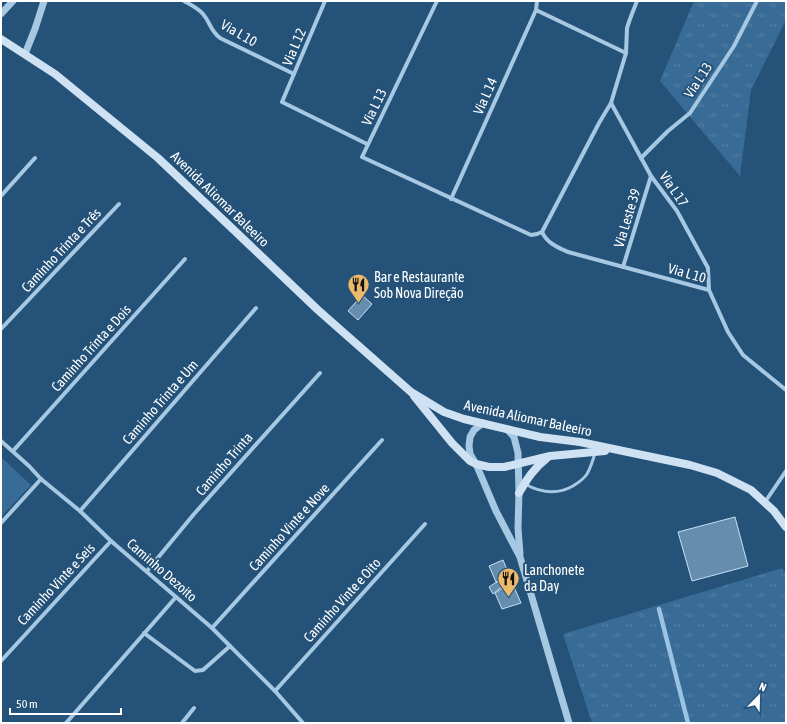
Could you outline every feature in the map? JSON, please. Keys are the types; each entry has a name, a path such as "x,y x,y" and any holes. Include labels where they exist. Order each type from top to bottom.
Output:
{"main road":[{"name":"Avenida Aliomar Baleeiro","path":"1,39 54,74 158,158 318,310 411,392 452,443 470,462 489,467 504,467 550,456 595,451 622,451"},
{"name":"Avenida Aliomar Baleeiro","path":"411,392 444,412 464,419 540,437 580,442 690,465 717,473 751,490 785,522"},
{"path":"519,493 529,474 550,456"}],"street":[{"path":"1,14 14,1"},
{"path":"25,54 44,1"},
{"name":"Via L 10","path":"184,1 197,8 206,19 212,31 220,38 294,74"},
{"name":"Via L 12","path":"325,1 282,102 368,144"},
{"name":"Via L 13","path":"437,1 362,157 451,199"},
{"name":"Via L 14","path":"451,199 536,10 537,1"},
{"path":"451,199 531,235 542,232 611,103 626,53 627,28 637,1"},
{"name":"Via L 13","path":"641,158 668,131 690,113 734,46 757,1"},
{"path":"536,10 626,53"},
{"name":"Via L 17","path":"611,103 651,176 677,211 708,268 710,290"},
{"path":"1,196 34,158"},
{"name":"Via Leste 39","path":"623,267 651,176"},
{"name":"Caminho Trinta e Três","path":"1,329 119,204"},
{"name":"Via L 10","path":"542,232 545,238 558,248 568,252 710,290 728,332 742,355 786,390"},
{"name":"Caminho Trinta e Dois","path":"13,451 185,259"},
{"name":"Caminho Trinta e Um","path":"80,510 256,308"},
{"name":"Caminho Trinta","path":"147,571 199,508 320,373"},
{"path":"483,423 474,430 470,437 470,454 476,464 496,511 520,557 569,723"},
{"path":"507,429 514,437 519,464 518,528 520,557"},
{"name":"Caminho Vinte e Nove","path":"212,628 382,440"},
{"name":"Caminho Dezoito","path":"1,441 41,479 80,510 111,541 212,628 275,691 302,723"},
{"path":"765,502 786,471"},
{"path":"1,523 41,479"},
{"name":"Caminho Vinte e Oito","path":"275,691 425,524"},
{"name":"Caminho Vinte e Seis","path":"1,661 111,541"},
{"path":"66,723 176,597"},
{"path":"144,633 195,671 203,670 230,646"},
{"path":"182,723 194,708"}],"lane":[{"path":"524,484 536,490 548,492 566,490 582,481 590,468 595,451"}],"green space":[{"path":"694,1 786,1 786,20 751,90 740,176 660,81"},
{"path":"1,457 31,485 1,517"},
{"path":"782,568 786,574 786,723 592,723 563,634"}],"building":[{"path":"362,295 372,304 358,320 348,311"},
{"path":"735,517 748,566 692,581 678,532"},
{"path":"503,560 510,577 496,582 489,566"},
{"path":"509,578 513,586 500,588 493,594 489,587"},
{"name":"Lanchonete da Day","path":"514,587 521,603 502,609 495,593 501,589"}],"waterway":[{"path":"659,609 688,723"}],"place":[{"name":"Bar e Restaurante Sob Nova Direção","path":"359,304"},
{"name":"Lanchonete da Day","path":"508,598"}]}
